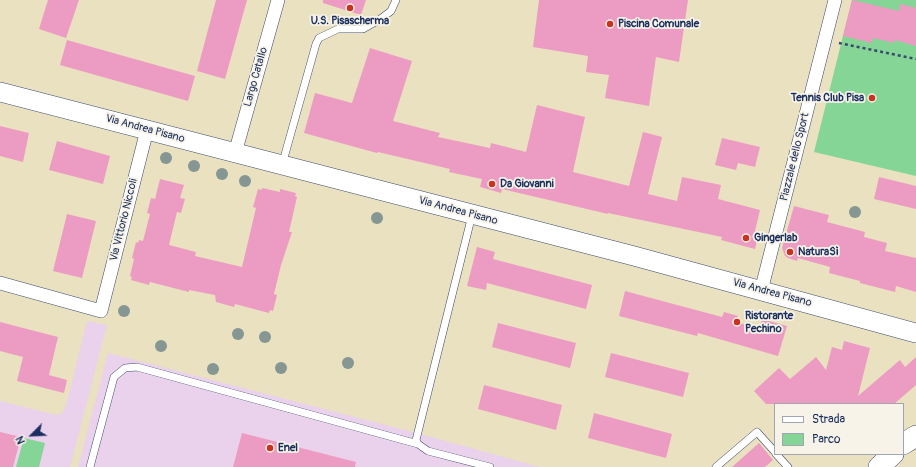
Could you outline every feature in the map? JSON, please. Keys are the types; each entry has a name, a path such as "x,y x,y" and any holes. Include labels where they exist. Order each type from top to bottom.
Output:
{"main road":[{"path":"904,447 916,436"},
{"path":"904,453 916,449"}],"street":[{"name":"Largo Catallo","path":"235,153 278,0"},
{"name":"Piazzale dello Sport","path":"761,290 835,0"},
{"name":"Via Andrea Pisano","path":"0,92 761,290 916,333"},
{"name":"Via Vittorio Niccoli","path":"0,283 101,311 147,130"}],"lane":[{"path":"282,165 316,44 319,38 338,30 363,29 380,20 391,11 396,0"},
{"path":"418,444 416,434 472,215"},
{"path":"90,467 114,377 125,368 137,367 418,444 428,451 490,467"},
{"path":"716,467 757,432 774,451"},
{"path":"778,455 788,467"},
{"path":"458,459 465,467"}],"path":[{"path":"825,40 916,59"}],"shaded area":[{"path":"87,321 107,325 70,467 0,467 0,401 57,415 62,413 66,406"},
{"path":"108,353 409,431 540,467 78,467"}],"green space":[{"name":"Tennis Club Pisa","path":"852,0 916,0 916,176 814,152"},
{"path":"24,438 45,443 39,467 16,467"}],"building":[{"path":"48,0 79,0 66,38 39,29"},
{"path":"216,0 247,0 225,79 197,71"},
{"name":"U.S. Pisascherma","path":"323,0 366,0 361,15 323,3"},
{"name":"Piscina Comunale","path":"539,0 688,0 679,62 656,57 649,106 605,98 609,75 586,72 588,56 533,47"},
{"path":"852,0 899,11 900,4 916,8 916,46 895,40 894,43 873,38 872,43 843,36"},
{"path":"67,40 195,76 188,101 60,65"},
{"path":"370,48 412,61 393,121 440,133 438,137 490,148 491,143 526,152 537,105 585,117 573,172 629,186 643,132 662,137 648,194 677,201 682,177 721,185 718,199 760,210 755,231 759,232 755,249 721,240 722,237 608,214 502,189 501,193 480,187 482,179 449,172 450,169 377,153 304,133 315,93 352,103"},
{"path":"0,126 29,133 23,162 0,156"},
{"path":"722,138 760,147 755,167 738,163 736,170 715,165"},
{"path":"57,141 110,156 103,184 49,170"},
{"path":"879,177 916,186 916,209 874,199"},
{"path":"160,179 184,185 180,198 185,199 181,213 177,212 169,245 196,252 195,256 242,267 256,208 253,207 258,189 262,190 262,188 280,192 280,189 296,193 295,196 297,197 289,232 292,232 281,265 274,294 277,295 273,311 270,310 269,313 235,304 234,307 216,302 215,295 189,290 189,292 150,282 149,285 131,280 132,277 130,276 134,259 132,258 136,242 138,243 139,240 143,241 150,214 147,213 151,198 155,199"},
{"path":"794,206 829,215 827,222 865,232 864,237 887,243 885,251 916,258 916,292 896,286 895,292 860,283 860,281 829,273 830,267 798,258 797,261 785,256 782,248"},
{"path":"67,214 96,221 82,278 53,271"},
{"path":"477,247 495,252 493,259 592,285 586,309 487,283 486,290 467,286"},
{"path":"625,291 722,317 724,312 738,316 737,322 759,329 762,319 787,326 778,356 698,333 697,336 619,316"},
{"path":"0,322 58,337 49,375 67,380 64,393 17,381 23,357 0,351"},
{"path":"498,323 576,343 570,368 492,347"},
{"path":"844,341 870,348 858,396 900,360 905,367 916,357 916,385 895,403 766,404 754,391 779,368 790,379 816,357 826,370 832,347 842,350"},
{"path":"611,353 689,373 683,397 605,377"},
{"path":"484,385 562,405 556,430 478,409"},
{"path":"594,413 672,434 666,458 588,438"},
{"path":"0,432 21,437 13,467 0,467"},
{"name":"Enel","path":"242,433 356,462 355,467 233,467"},
{"path":"759,443 773,460 765,467 732,467"}],"place":[{"name":"U.S. Pisascherma","path":"350,8"},
{"name":"Piscina Comunale","path":"610,24"},
{"name":"Tennis Club Pisa","path":"872,98"},
{"name":"Da Giovanni","path":"492,184"},
{"name":"Gingerlab","path":"746,238"},
{"name":"NaturaSì","path":"790,252"},
{"name":"Ristorante Pechino","path":"737,322"},
{"name":"Enel","path":"270,448"}]}
